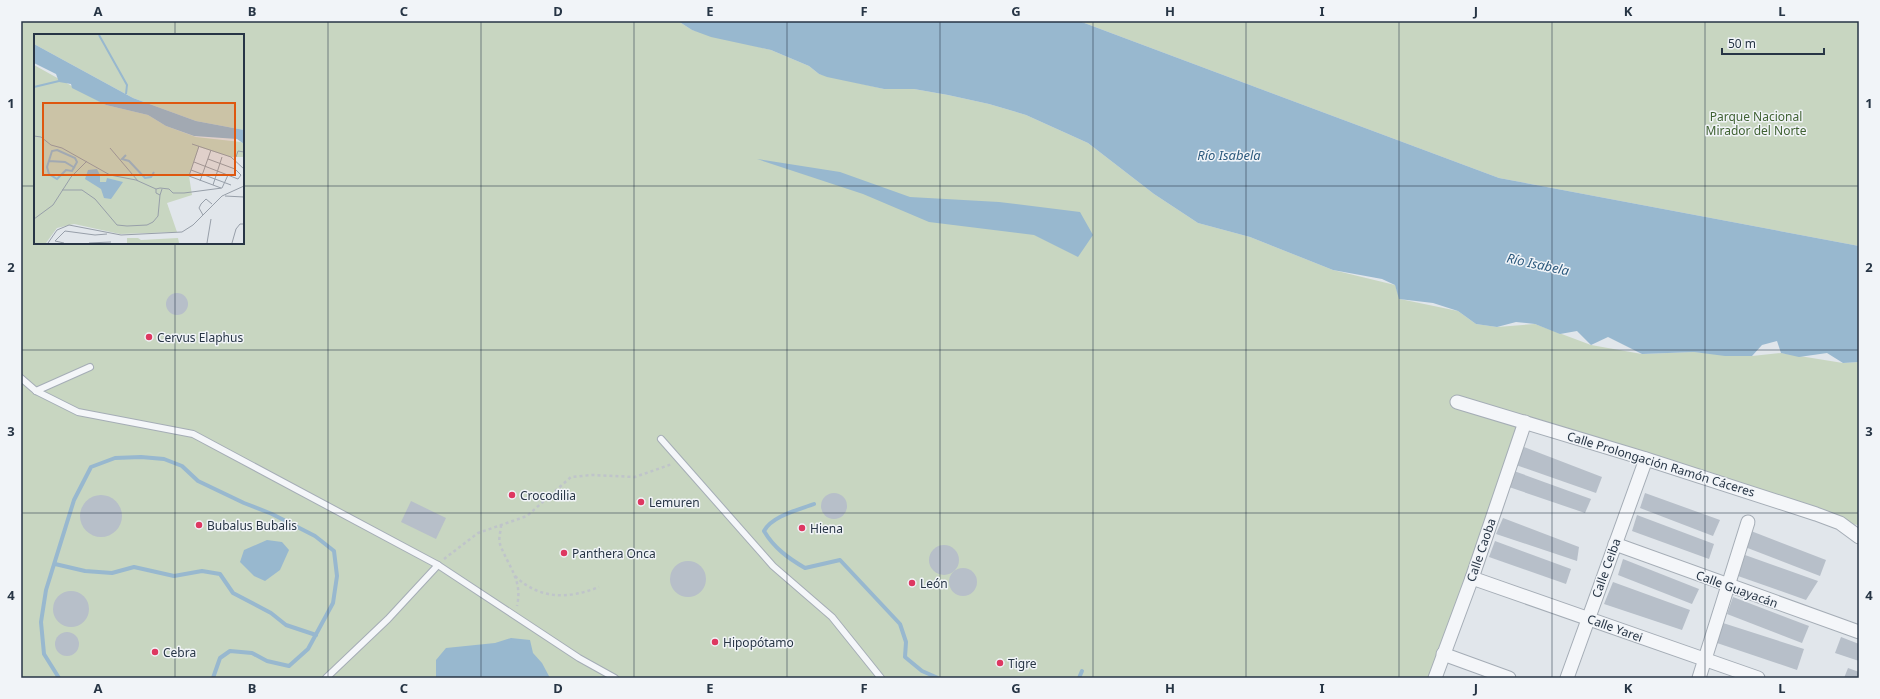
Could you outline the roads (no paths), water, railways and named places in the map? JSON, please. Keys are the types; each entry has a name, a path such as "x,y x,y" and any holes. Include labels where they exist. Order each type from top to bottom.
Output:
{"street":[{"name":"Calle Prolongación Ramón Cáceres","path":"1457,402 1646,459 1840,523 1859,537"},
{"name":"Calle Caoba","path":"1435,678 1472,578 1525,422"},
{"name":"Calle Ceiba","path":"1567,678 1646,459"},
{"path":"1699,678 1748,522"},
{"path":"1840,523 1859,525"},
{"name":"Calle Guayacán","path":"1615,544 1859,632"},
{"name":"Calle Yarei","path":"1472,578 1758,678"},
{"path":"1443,654 1509,678"}],"lane":[{"path":"36,391 90,367"},
{"path":"21,378 36,391 78,412 193,434 438,565 579,658 615,678"},
{"path":"661,439 773,566 832,617 881,678"},
{"path":"326,678 388,619 438,565"}],"water":[{"name":"Río Isabela","path":"678,21 1079,21 1499,178 1859,246 1859,362 1843,363 1827,353 1799,357 1781,353 1777,341 1762,345 1752,356 1725,356 1694,352 1642,354 1608,337 1591,345 1577,331 1560,334 1535,324 1516,322 1497,327 1476,324 1458,311 1433,303 1399,299 1395,285 1382,279 1333,270 1250,237 1198,223 1154,194 1088,143 1026,115 989,104 948,95 914,89 884,89 827,77 819,74 809,66 771,50 711,37 692,30"},
{"path":"757,159 840,172 910,197 999,202 1080,212 1093,235 1078,257 1034,235 929,222 863,194"},
{"path":"267,540 282,542 289,550 280,570 265,581 254,576 240,562 244,550"},
{"path":"511,638 530,640 533,653 542,663 550,678 436,678 436,660 446,648 495,643"}],"waterway":[{"path":"59,678 44,654 41,622 46,590 74,500 91,467 115,458 141,457 164,459 182,466 198,481 244,503 272,514 315,536 334,551 337,576 333,603 308,649 289,666 267,661 252,653 230,651 220,658 213,678"},
{"path":"814,504 793,511 773,521 764,531 772,543 805,568 840,560 900,624 906,642 905,657 922,671 938,678"},
{"path":"55,564 85,571 112,573 134,567 174,576 202,571 220,574 233,593 271,613 286,625 316,635"},
{"path":"1079,678 1082,671"}],"place":[{"name":"Cervus Elaphus","path":"149,337"},
{"name":"Crocodilia","path":"512,495"},
{"name":"Lemuren","path":"641,502"},
{"name":"Bubalus Bubalis","path":"199,525"},
{"name":"Hiena","path":"802,528"},
{"name":"Panthera Onca","path":"564,553"},
{"name":"León","path":"912,583"},
{"name":"Hipopótamo","path":"715,642"},
{"name":"Cebra","path":"155,652"},
{"name":"Tigre","path":"1000,663"}],"park label":[{"name":"Parque Nacional Mirador del Norte","path":"1756,123"}]}
